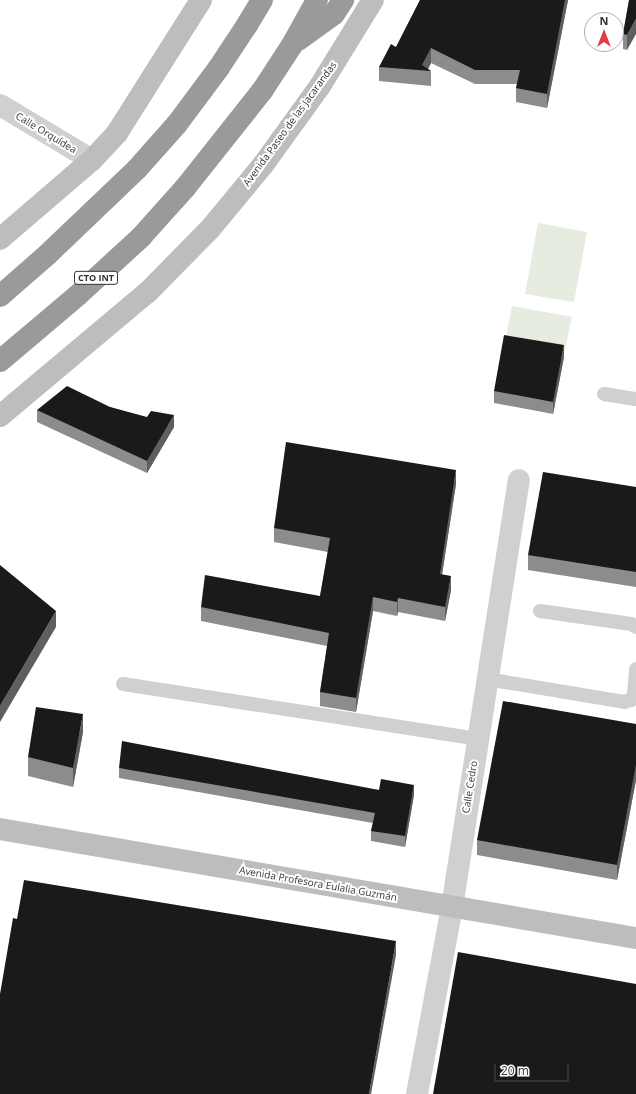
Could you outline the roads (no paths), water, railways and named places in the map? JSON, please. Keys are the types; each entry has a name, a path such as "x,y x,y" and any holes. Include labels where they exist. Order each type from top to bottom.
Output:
{"highway":[{"path":"247,25 249,0"},
{"path":"0,296 47,255 137,169 177,124 247,25 262,0"},
{"name":"CTO INT","path":"0,361 78,295 146,231 185,188 262,91 292,45 317,0"},
{"path":"292,45 334,14 343,0"}],"main road":[{"path":"0,239 92,160 117,133 135,108 201,0"},
{"name":"Avenida Paseo de las Jacarandas","path":"0,416 148,292 210,229 263,165 320,86 373,0"},
{"name":"Avenida Profesora Eulalia Guzmán","path":"0,829 636,938"}],"street":[{"name":"Calle Orquídea","path":"0,105 92,160"},
{"name":"Calle Cedro","path":"417,1094 452,907 519,480"}],"lane":[{"path":"604,394 636,399"},
{"path":"540,611 631,624 636,627"},
{"path":"487,679 624,702 631,700 634,694 636,669"},
{"path":"123,684 478,739"}]}
